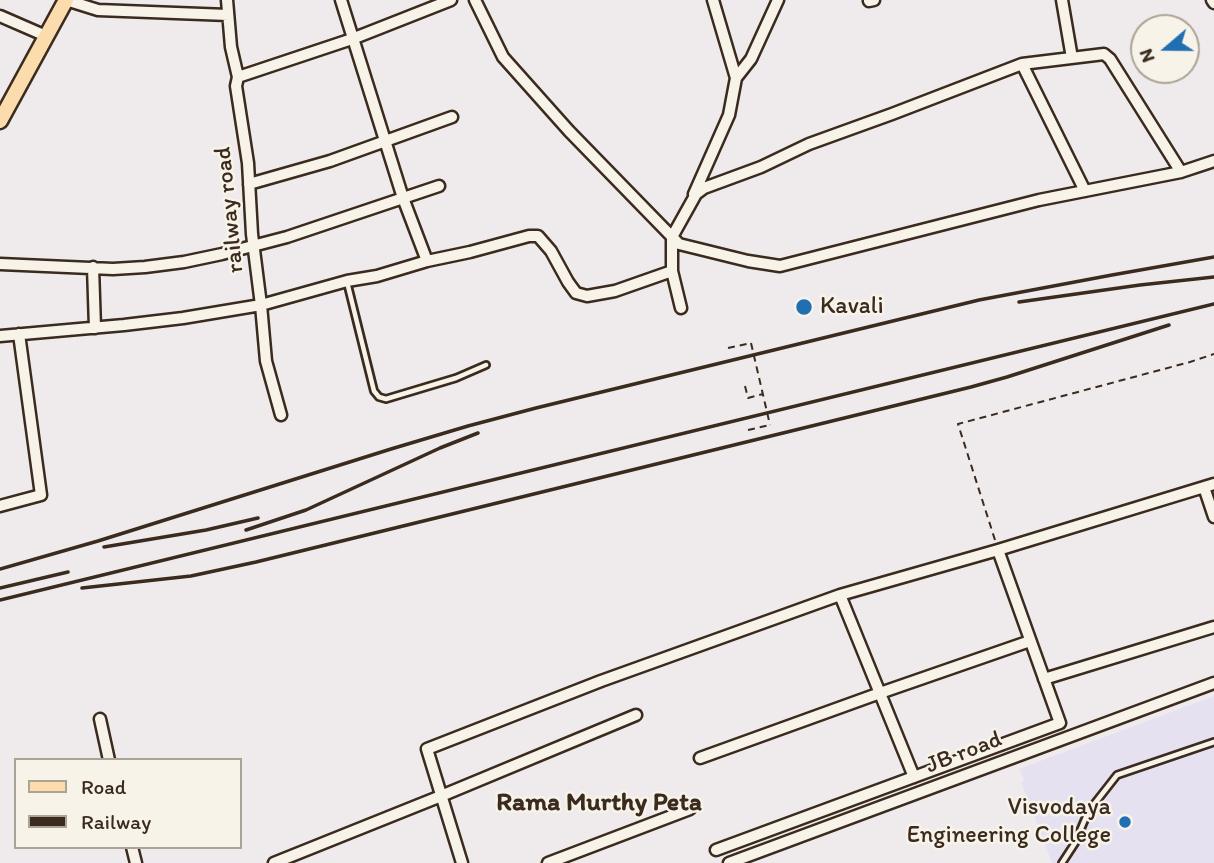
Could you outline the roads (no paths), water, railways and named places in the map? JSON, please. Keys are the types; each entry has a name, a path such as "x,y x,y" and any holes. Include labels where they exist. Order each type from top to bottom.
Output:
{"main road":[{"path":"0,121 66,0"}],"street":[{"path":"66,0 98,10 228,15"},
{"name":"railway road","path":"227,0 248,163 266,361 281,415"},
{"path":"341,0 403,198 427,261"},
{"path":"238,77 352,39 451,0"},
{"path":"475,0 503,57 569,131 679,244 748,261 780,266 987,212 1181,172 1214,161"},
{"path":"689,206 729,115 736,78 713,0"},
{"path":"736,78 751,59 778,0"},
{"path":"1062,0 1072,58"},
{"path":"0,16 46,36"},
{"path":"681,308 672,271 672,237 696,194 704,188 761,167 809,144 1022,64 1104,54 1110,59 1181,172"},
{"path":"1022,64 1085,191"},
{"path":"249,184 330,161 452,117"},
{"path":"0,264 113,269 184,262 254,246 439,186"},
{"path":"0,336 183,318 261,305 529,236 538,236 551,251 576,293 587,296 615,291 672,271"},
{"path":"93,267 95,328"},
{"path":"0,506 41,495 19,334"},
{"path":"462,863 427,749 601,681 840,595 1209,486 1214,517"},
{"path":"716,850 1060,723 998,550"},
{"path":"840,595 914,777"},
{"path":"1044,680 1214,627"},
{"path":"700,758 1031,641"},
{"name":"JB road","path":"729,863 1214,683"},
{"path":"274,863 636,716"},
{"path":"100,719 109,758"},
{"path":"548,863 690,809"}],"lane":[{"path":"347,281 374,391 379,397 386,399 456,378 486,365"},
{"path":"1062,863 1075,843 1088,811 1117,775 1214,743"}],"railway":[{"path":"0,569 391,449 536,408 979,300 1214,257"},
{"path":"1019,302 1214,277"},
{"path":"0,600 1214,304"},
{"path":"82,588 191,576 256,562 971,387 1169,325"},
{"path":"246,530 306,510 478,433"},
{"path":"104,547 206,530 258,518"},
{"path":"0,588 68,572"}],"place":[{"name":"Kavali","path":"804,307"},
{"name":"Visvodaya Engineering College","path":"1125,822"}],"district":[{"name":"Rama Murthy Peta","path":"599,803"}]}
